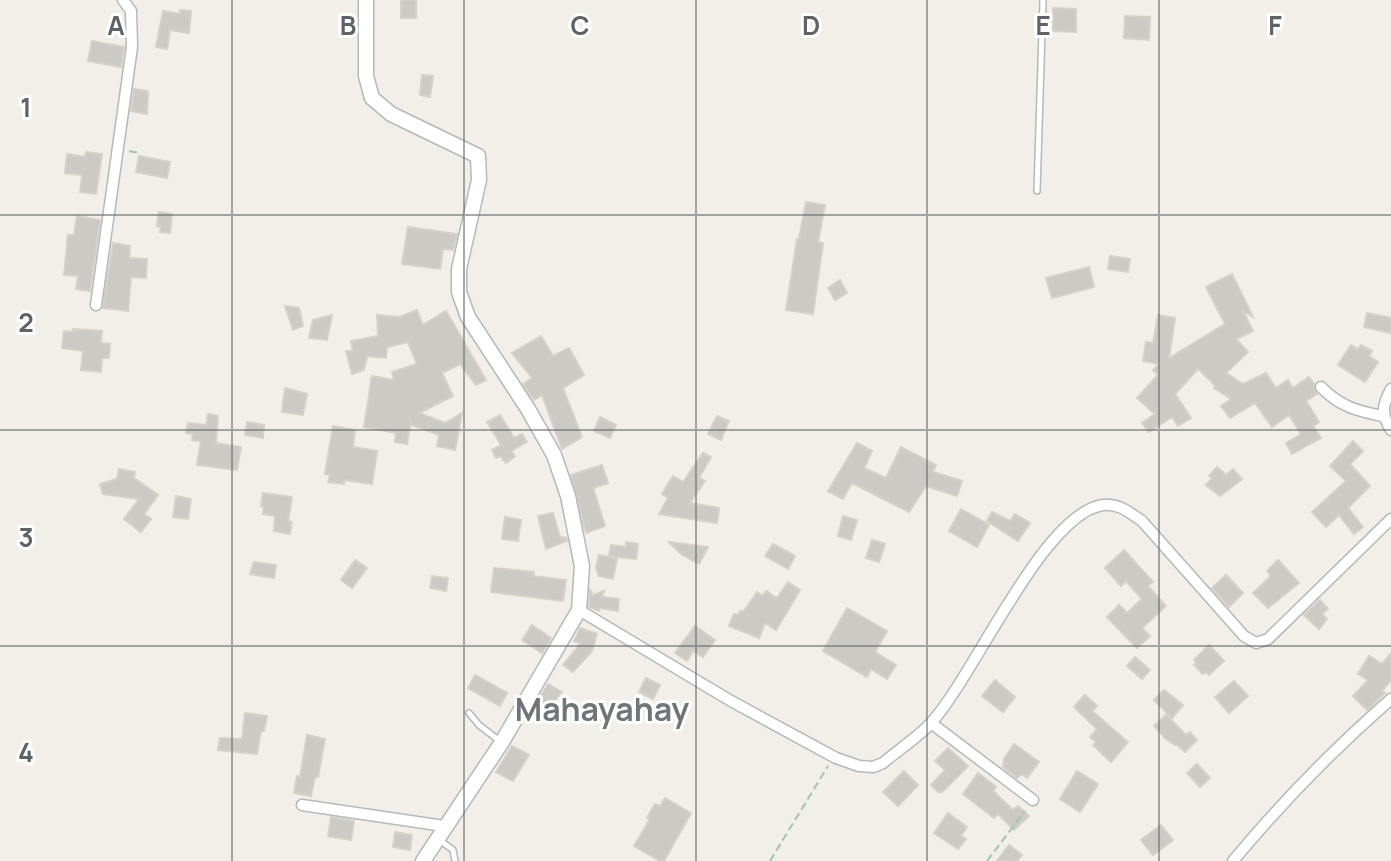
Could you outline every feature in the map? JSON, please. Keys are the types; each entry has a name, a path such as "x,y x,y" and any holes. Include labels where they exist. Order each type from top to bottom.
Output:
{"street":[{"path":"96,305 132,47 131,11 123,0"},
{"path":"366,0 366,76 372,98 391,114 478,156 479,180 459,269 459,292 468,317 554,455 568,496 582,566 579,610 502,742 423,861"},
{"path":"1321,387 1334,401 1382,416"},
{"path":"1391,389 1382,416 1391,430"},
{"path":"579,610 731,701 836,758 873,767 883,763 931,723 1039,557 1072,522 1100,505 1113,505 1142,521 1244,636 1256,643 1268,639 1391,519"},
{"path":"1233,861 1267,820 1391,699"},
{"path":"931,723 1033,800"},
{"path":"302,805 440,833"}],"lane":[{"path":"1037,191 1043,0"},
{"path":"469,713 479,725 502,742"},
{"path":"440,833 453,850 455,861"}],"path":[{"path":"770,861 829,764 836,758"},
{"path":"987,861 1033,800"}],"building":[{"path":"401,0 416,0 416,18 401,18"},
{"path":"1053,8 1076,9 1076,32 1053,31"},
{"path":"180,10 191,11 189,33 170,30 167,49 156,47 163,11 180,14"},
{"path":"1125,16 1150,17 1149,40 1124,38"},
{"path":"92,41 124,47 121,67 88,61"},
{"path":"422,75 433,76 430,97 420,95"},
{"path":"134,89 148,91 147,114 131,111"},
{"path":"86,152 102,154 96,194 80,192 82,175 65,173 67,154 85,157"},
{"path":"139,156 170,162 167,178 136,172"},
{"path":"806,202 825,205 818,242 823,243 813,314 786,310"},
{"path":"159,212 172,214 170,233 160,232 161,227 157,226"},
{"path":"77,216 100,220 90,291 76,289 78,276 64,275 68,235 74,235"},
{"path":"408,227 457,234 453,250 443,249 440,269 402,264"},
{"path":"113,243 130,246 129,258 147,259 146,278 131,277 128,311 103,308"},
{"path":"1110,256 1130,259 1128,272 1108,269"},
{"path":"1089,267 1094,287 1052,298 1046,278"},
{"path":"1232,274 1253,317 1243,311 1253,331 1236,339 1248,352 1226,373 1243,384 1266,373 1276,388 1288,380 1293,388 1309,377 1314,384 1317,394 1306,401 1319,422 1313,426 1321,438 1292,454 1286,443 1301,434 1289,415 1272,427 1255,403 1230,418 1221,406 1231,399 1214,388 1215,385 1198,369 1175,394 1191,418 1178,426 1172,417 1149,432 1142,423 1155,414 1137,398 1158,375 1153,370 1159,364 1143,361 1146,342 1153,343 1158,315 1175,318 1169,358 1225,324 1206,287"},
{"path":"840,280 847,293 835,300 828,288"},
{"path":"285,306 299,308 303,326 293,330"},
{"path":"417,310 423,325 446,311 486,380 476,385 460,364 442,373 453,396 419,413 445,423 462,413 455,450 437,446 439,435 412,425 411,421 407,444 395,442 396,433 364,427 372,376 394,380 392,372 417,364 408,342 387,347 386,358 367,356 364,370 352,374 346,351 353,351 351,341 378,336 377,315 400,317"},
{"path":"1367,313 1391,318 1391,333 1364,327"},
{"path":"332,315 327,340 309,338 313,320"},
{"path":"73,329 102,331 101,343 110,344 109,358 102,358 101,372 81,370 83,351 62,348 64,331 73,332"},
{"path":"541,336 553,356 569,348 584,375 563,388 582,437 562,449 542,395 534,400 523,384 532,378 512,353"},
{"path":"1351,345 1358,349 1361,345 1372,351 1369,356 1378,362 1365,382 1338,365"},
{"path":"285,388 307,394 303,415 282,412"},
{"path":"208,414 218,416 216,443 241,447 237,470 197,465 201,441 192,440 193,434 186,433 188,423 206,425"},
{"path":"500,415 514,438 522,434 527,442 511,451 515,456 506,463 500,456 496,458 492,450 501,445 487,422"},
{"path":"717,416 729,421 721,440 708,434"},
{"path":"600,417 616,425 610,438 594,431"},
{"path":"247,422 264,425 263,438 245,435"},
{"path":"333,426 355,430 353,447 377,451 372,484 344,480 344,484 328,482 330,475 325,474"},
{"path":"1353,441 1363,451 1350,464 1370,486 1348,508 1363,527 1354,534 1339,515 1326,527 1312,512 1346,481 1330,466"},
{"path":"857,443 872,451 864,468 886,478 901,447 936,465 933,472 962,481 957,496 926,486 909,512 852,483 843,499 828,491"},
{"path":"703,453 711,457 699,478 705,481 690,503 719,508 717,523 659,514 668,498 662,494 673,476 683,482"},
{"path":"602,465 608,483 593,488 605,526 586,533 571,475"},
{"path":"1217,467 1226,475 1233,469 1242,479 1220,496 1206,485"},
{"path":"119,469 135,472 134,478 158,495 144,514 151,519 141,532 124,519 139,499 103,494 100,484 117,479"},
{"path":"263,493 292,497 288,521 292,522 290,534 274,531 275,516 263,514"},
{"path":"176,496 191,499 188,519 173,517"},
{"path":"961,509 989,525 977,547 949,531"},
{"path":"992,512 1010,521 1015,514 1030,523 1018,541 987,521"},
{"path":"553,513 560,537 567,541 546,549 538,516"},
{"path":"843,516 857,520 851,540 838,536"},
{"path":"505,517 521,520 518,541 502,539"},
{"path":"872,540 885,544 879,562 866,558"},
{"path":"626,542 638,544 636,559 609,556 611,545 626,547"},
{"path":"669,542 708,547 699,564 681,554"},
{"path":"773,544 795,556 788,569 765,556"},
{"path":"1124,550 1153,582 1148,586 1166,606 1142,628 1150,636 1137,648 1107,617 1119,605 1127,613 1142,599 1126,581 1121,586 1105,568"},
{"path":"599,555 617,558 613,579 599,576 596,568"},
{"path":"355,560 367,568 352,588 341,580"},
{"path":"1278,560 1299,583 1268,608 1253,593 1271,576 1267,571"},
{"path":"254,562 276,565 274,578 250,574"},
{"path":"494,568 534,572 533,576 566,580 563,601 491,592"},
{"path":"1226,575 1243,593 1229,607 1212,588"},
{"path":"432,576 448,578 446,591 430,588"},
{"path":"788,582 800,590 776,630 765,623 759,638 729,626 734,614 743,612 757,592 763,596 766,591 777,598"},
{"path":"590,590 593,595 604,591 602,597 619,599 618,611 600,608 599,611 589,607"},
{"path":"1320,600 1328,609 1322,614 1327,619 1319,629 1304,615"},
{"path":"847,608 887,631 875,652 896,665 887,679 871,669 867,677 823,651"},
{"path":"532,625 551,638 542,653 522,640"},
{"path":"695,626 715,640 703,657 693,651 687,661 675,653"},
{"path":"580,628 597,634 592,651 573,672 563,665 581,643 574,641"},
{"path":"1209,645 1224,661 1209,675 1203,674 1194,665 1197,663 1194,660"},
{"path":"1391,653 1391,680 1382,691 1385,693 1367,710 1353,696 1368,680 1358,674 1369,656 1382,664"},
{"path":"1135,657 1150,670 1142,679 1127,666"},
{"path":"475,675 507,693 500,706 468,688"},
{"path":"646,678 660,685 653,699 639,692"},
{"path":"995,680 1015,697 1003,712 982,696"},
{"path":"1234,681 1248,696 1229,713 1215,697"},
{"path":"548,684 562,692 545,712 535,706"},
{"path":"1164,690 1183,705 1172,718 1154,700"},
{"path":"1085,695 1097,706 1092,711 1128,742 1111,762 1093,745 1096,742 1090,737 1097,729 1074,707"},
{"path":"245,713 267,716 257,754 218,750 220,738 242,739"},
{"path":"1166,715 1186,735 1190,732 1197,740 1185,752 1154,726"},
{"path":"307,735 325,739 311,796 294,793"},
{"path":"1014,744 1039,762 1027,778 1022,774 1017,778 1003,767 1004,759"},
{"path":"512,746 529,755 513,781 496,772"},
{"path":"948,748 968,766 942,792 938,792 931,785 945,770 935,761"},
{"path":"1197,764 1210,778 1200,787 1187,773"},
{"path":"904,771 918,785 898,806 883,792"},
{"path":"1077,771 1098,784 1080,812 1060,799"},
{"path":"978,773 996,787 993,791 1013,810 1018,806 1029,816 1014,830 998,814 994,818 963,794"},
{"path":"665,798 691,813 664,861 660,861 634,846 655,804 660,806"},
{"path":"948,813 967,827 961,836 966,839 958,849 934,833"},
{"path":"331,817 354,821 351,840 328,836"},
{"path":"1161,825 1173,840 1153,855 1141,840"},
{"path":"395,832 412,835 410,850 393,847"},
{"path":"1009,845 1022,855 1017,861 997,861"}],"district":[{"name":"Mahayahay","path":"602,710"}]}
